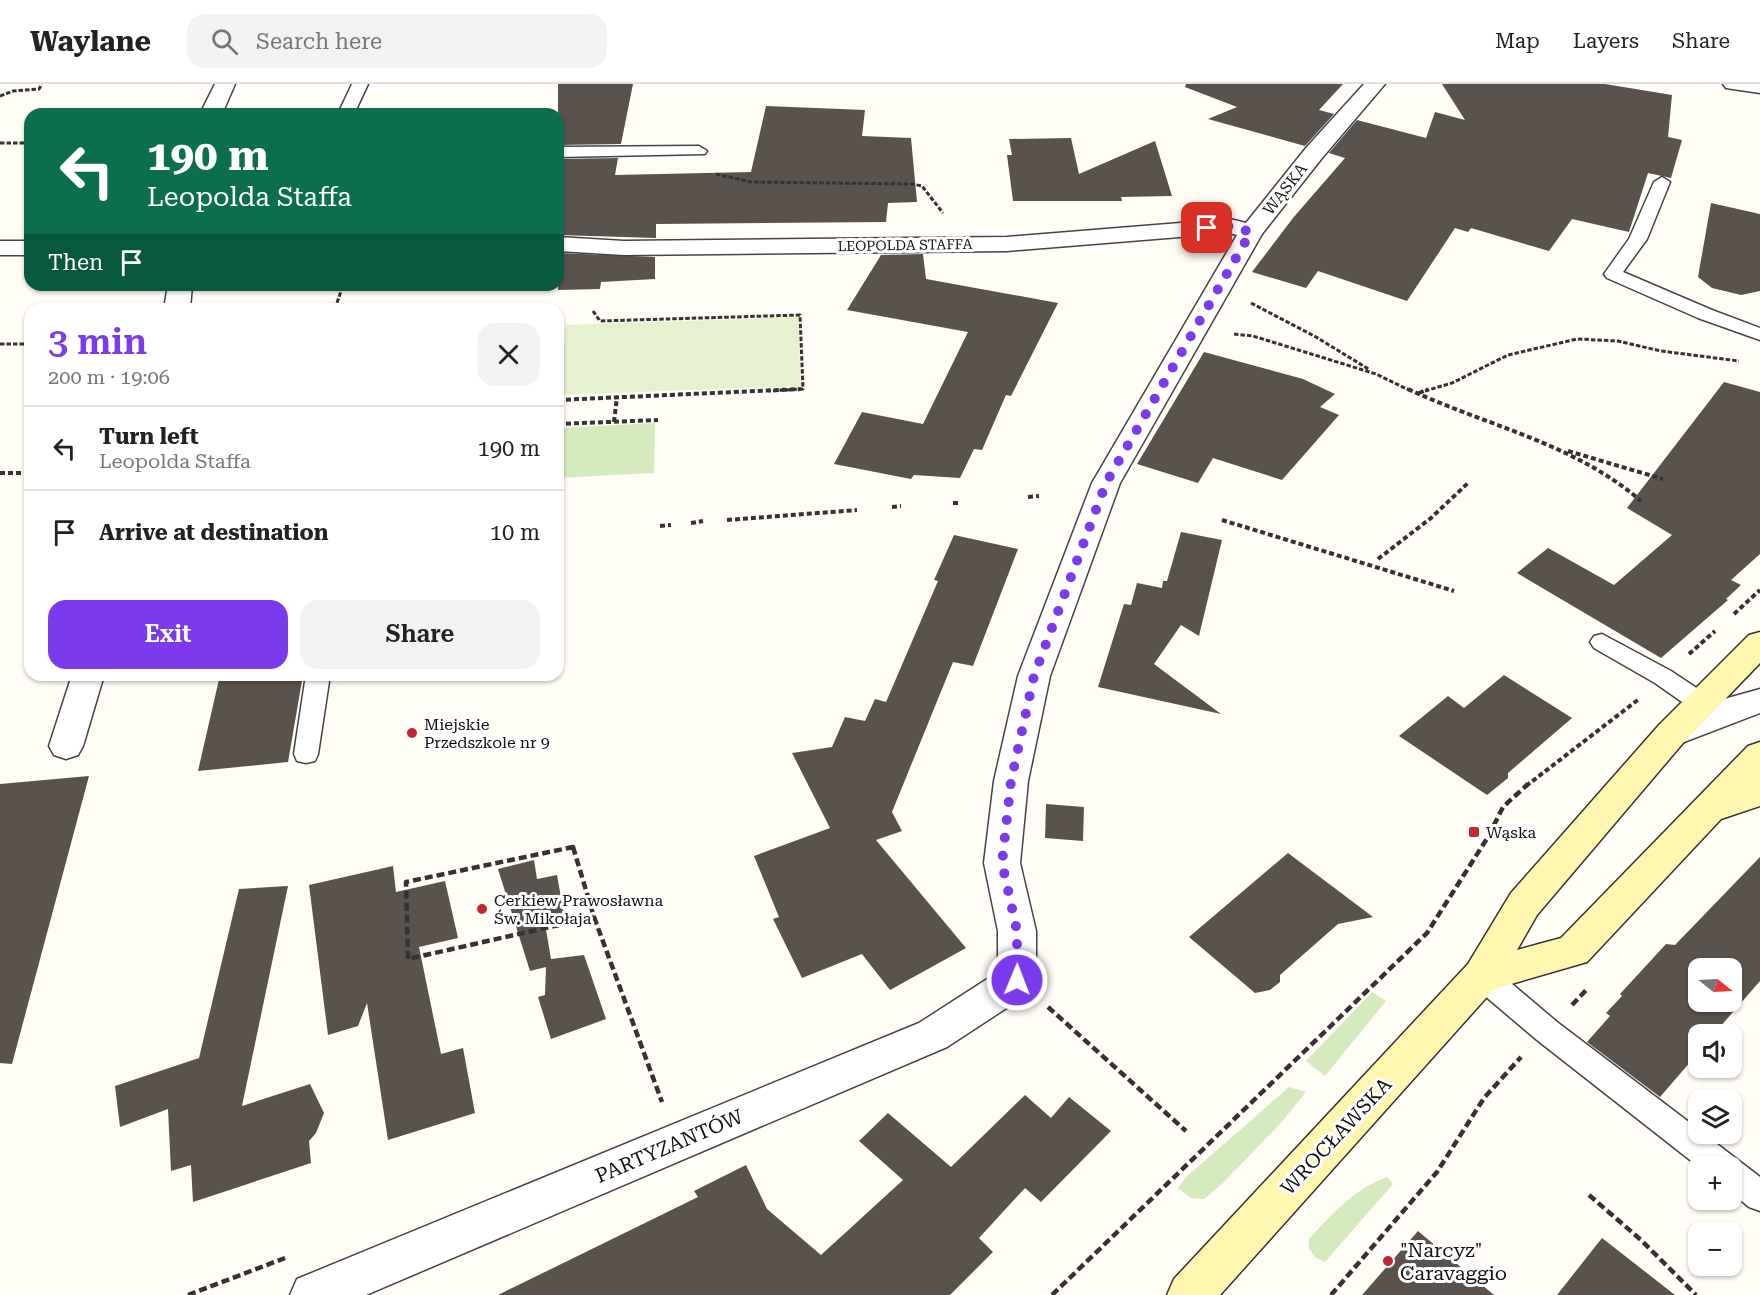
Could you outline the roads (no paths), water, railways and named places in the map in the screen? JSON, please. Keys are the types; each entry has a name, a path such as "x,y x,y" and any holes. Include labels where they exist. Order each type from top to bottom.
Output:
{"main road":[{"name":"WROCŁAWSKA","path":"1190,1295 1482,976 1524,904 1671,734 1760,643"},
{"path":"1482,976 1573,951 1760,754"},
{"path":"1709,808 1760,792"}],"street":[{"path":"214,108 225,84"},
{"name":"WĄSKA","path":"1030,991 1002,863 1011,781 1034,676 1106,483 1251,232 1314,153 1375,84"},
{"path":"1733,84 1760,87"},
{"name":"LEOPOLDA STAFFA","path":"564,244 641,248 968,244 1057,240 1230,226 1251,232"},
{"path":"0,249 24,248"},
{"path":"66,746 86,681"},
{"name":"WROCŁAWSKA","path":"1671,734 1729,710 1760,701"},
{"name":"PARTYZANTÓW","path":"313,1295 933,1035 1030,991"}],"lane":[{"path":"349,108 360,84"},
{"path":"564,153 699,150"},
{"path":"1662,182 1638,239 1613,274 1705,314 1760,334"},
{"path":"1602,642 1664,677 1701,703"},
{"path":"306,754 317,681"},
{"path":"1482,976 1547,1031 1709,1156"},
{"path":"1742,1182 1760,1196"}],"place":[{"name":"Miejskie Przedszkole nr 9","path":"412,733"},
{"name":"Wąska","path":"1474,832"},
{"name":"Cerkiew Prawosławna Św. Mikołaja","path":"482,909"},
{"name":"\"Narcyz\" Caravaggio","path":"1388,1261"}]}
